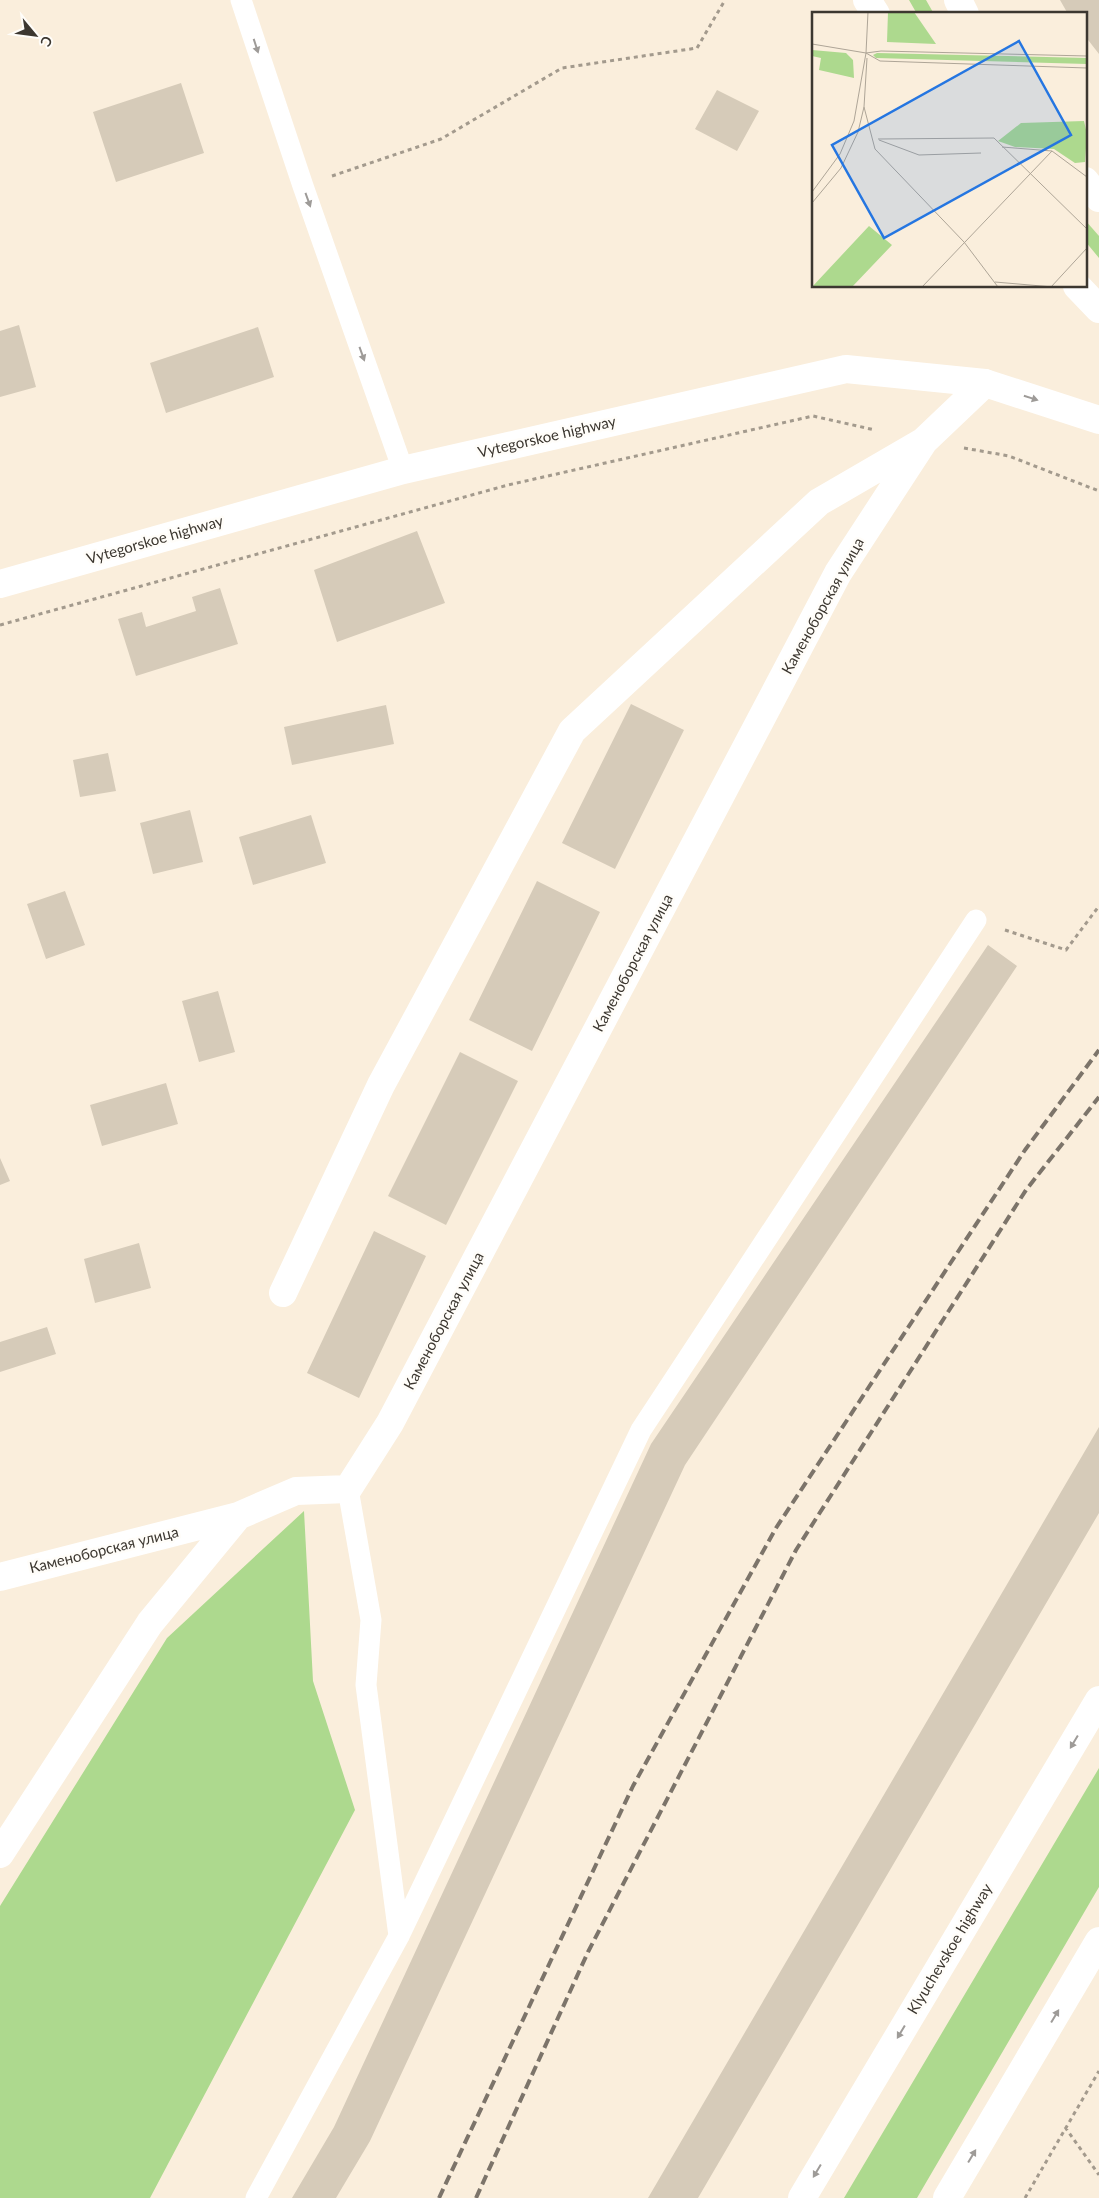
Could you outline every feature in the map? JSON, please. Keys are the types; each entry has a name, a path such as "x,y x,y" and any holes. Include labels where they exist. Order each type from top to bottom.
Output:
{"street":[{"path":"867,0 875,12"},
{"path":"958,0 964,12"},
{"path":"1086,182 1099,198"},
{"path":"1079,288 1099,309"},
{"name":"Vytegorskoe highway","path":"0,584 403,470 846,369 985,383 1099,420"},
{"path":"283,1292 381,1085 572,731 819,502 924,441 985,383"},
{"name":"Каменоборская улица","path":"0,1577 238,1516 296,1491 348,1489 390,1423 838,573 924,441"},
{"path":"0,1854 150,1624 238,1516"},
{"name":"Klyuchevskoe highway","path":"802,2198 1099,1700"},
{"path":"947,2198 1099,1941"}],"lane":[{"path":"241,0 303,186 403,470"},
{"path":"256,2198 399,1936 641,1430 976,920"},
{"path":"348,1489 371,1620 366,1685 399,1936"}],"path":[{"path":"303,186 441,140 562,68 697,48 725,0"},
{"path":"0,625 508,485 813,416 924,441 1009,456 1099,491"},
{"path":"976,920 1066,950 1099,906"},
{"path":"1025,2198 1099,2071"},
{"path":"1065,2127 1099,2175"}],"green space":[{"path":"909,0 926,0 933,12 916,12"},
{"path":"1086,221 1099,236 1099,258 1086,242"},
{"path":"304,1511 313,1681 355,1810 150,2198 0,2198 0,1906 167,1638"},
{"path":"1099,1768 1099,1887 917,2198 844,2198"}],"building":[{"path":"1060,0 1099,0 1099,54 1086,37 1086,12 1067,12"},
{"path":"181,83 204,153 116,182 93,112"},
{"path":"717,90 759,111 737,151 695,129"},
{"path":"19,325 36,387 0,397 0,331"},
{"path":"258,327 274,377 166,413 150,363"},
{"path":"417,531 445,603 337,642 314,570"},
{"path":"220,588 238,644 136,676 118,619 142,612 146,627 196,611 192,597"},
{"path":"631,704 684,730 615,869 562,843"},
{"path":"386,705 394,744 292,765 284,727"},
{"path":"108,753 116,791 80,797 73,760"},
{"path":"190,810 203,862 153,874 140,823"},
{"path":"311,815 326,863 253,885 239,837"},
{"path":"537,881 600,912 532,1051 469,1020"},
{"path":"65,891 85,945 46,959 27,904"},
{"path":"988,945 1017,966 685,1465 370,2141 336,2198 292,2198 334,2127 651,1444"},
{"path":"218,991 235,1052 199,1062 182,1001"},
{"path":"460,1052 518,1081 446,1225 388,1196"},
{"path":"166,1083 178,1124 102,1146 90,1105"},
{"path":"0,1158 10,1181 0,1185"},
{"path":"374,1231 426,1256 359,1398 307,1373"},
{"path":"139,1243 151,1288 95,1303 84,1259"},
{"path":"47,1327 56,1354 0,1372 0,1342"},
{"path":"1099,1427 1099,1513 698,2198 648,2198"}],"railway":[{"path":"439,2198 633,1786 776,1528 1025,1150 1099,1050"},
{"path":"476,2198 588,1952 796,1550 1026,1190 1099,1097"}]}
